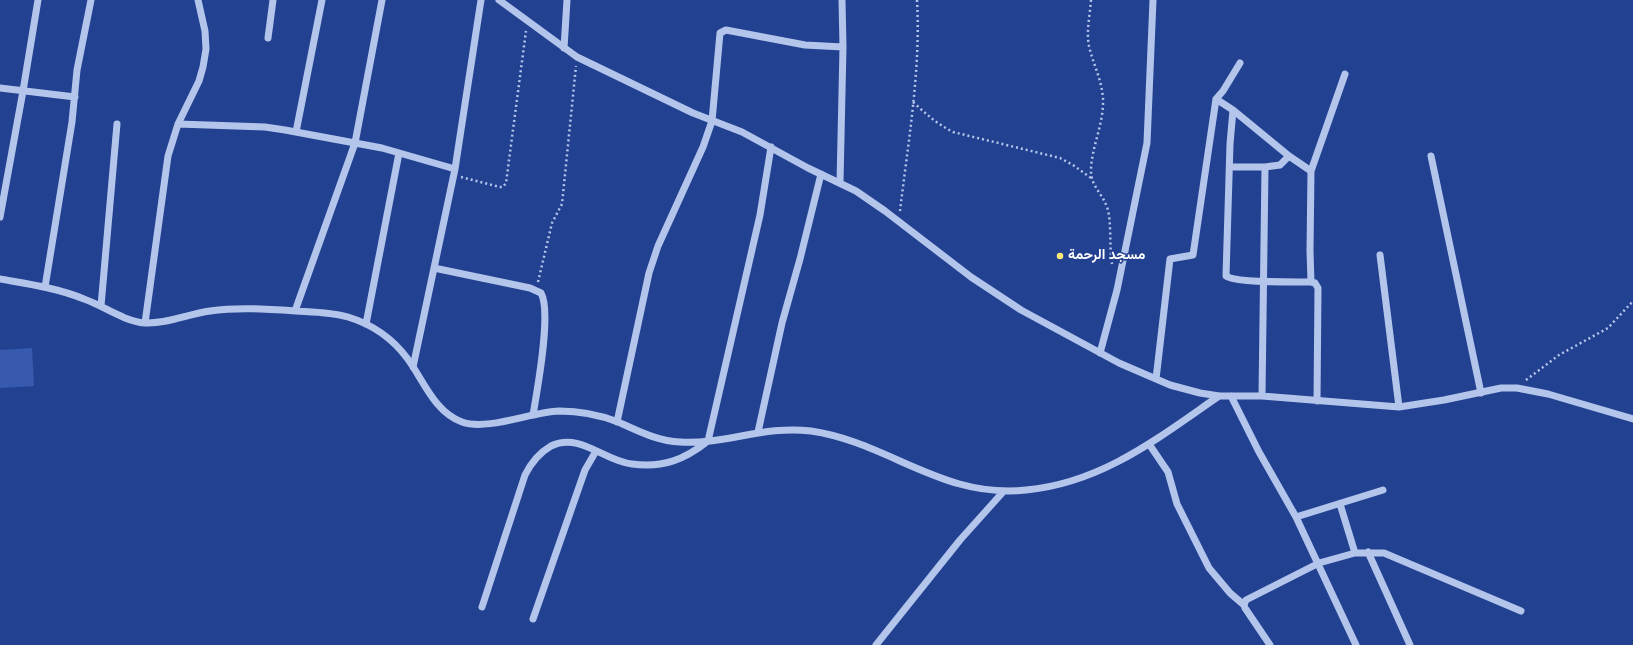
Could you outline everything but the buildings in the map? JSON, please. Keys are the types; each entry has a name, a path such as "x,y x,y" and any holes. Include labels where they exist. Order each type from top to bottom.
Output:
{"street":[{"path":"0,217 38,0"},
{"path":"45,287 72,122 77,70 91,0"},
{"path":"145,323 168,156 178,124 199,81 206,49 205,31 198,0"},
{"path":"268,38 273,0"},
{"path":"296,132 322,0"},
{"path":"295,311 355,143 382,0"},
{"path":"413,367 454,172 481,0"},
{"path":"499,0 577,57 687,110 742,132 871,200 898,222 995,294 1047,325 1100,353 1156,379 1185,390 1219,396 1262,396 1399,407 1481,393 1501,388 1516,388 1548,394 1633,419"},
{"path":"564,48 567,0"},
{"path":"840,183 843,47 842,0"},
{"path":"1100,353 1117,290 1147,144 1153,0"},
{"path":"618,422 649,273 667,225 703,147 712,121 720,33 726,30 805,45 843,47"},
{"path":"1156,379 1170,259 1193,254 1216,99 1223,91 1240,64"},
{"path":"1312,282 1310,251 1312,171 1345,74"},
{"path":"0,88 75,97"},
{"path":"1216,99 1233,110 1289,156 1312,171"},
{"path":"1233,110 1231,123 1226,276 1229,279 1315,283 1318,288 1317,401"},
{"path":"101,306 117,124"},
{"path":"178,124 265,127 296,132 399,153 454,172"},
{"path":"482,606 526,475 534,460 548,448 566,442 582,444 615,460 627,464 640,465 662,464 686,457 708,441 760,215 770,147"},
{"path":"366,324 399,153"},
{"path":"1230,167 1265,167 1280,165 1285,162 1289,156"},
{"path":"1431,156 1481,393"},
{"path":"1262,396 1265,167"},
{"path":"758,432 782,323 800,259 821,174"},
{"path":"1380,255 1399,407"},
{"path":"434,268 537,290 543,296 545,332 533,415"},
{"path":"0,279 45,287 77,296 131,320 145,323 168,321 196,314 230,309 336,314 366,324 390,340 407,357 440,408 459,421 470,424 482,424 562,411 590,414 618,422 645,435 660,440 676,442 708,441 758,432 791,430 825,434 857,444 944,480 973,488 1003,492 1047,487 1090,475 1117,463 1219,396"},
{"path":"1231,396 1259,452 1319,563 1356,645"},
{"path":"1148,444 1168,472 1177,504 1209,568 1230,593 1244,604 1270,645"},
{"path":"533,619 585,470 596,451"},
{"path":"1296,518 1384,490"},
{"path":"876,645 960,540 1003,492"},
{"path":"1340,504 1355,553"},
{"path":"1244,604 1246,600 1253,595 1319,563 1355,553 1368,552 1384,553 1521,611"},
{"path":"1368,552 1410,645"}],"path":[{"path":"898,222 913,102 918,21 916,0"},
{"path":"1091,0 1088,34 1089,46 1101,83 1103,113 1091,168 1091,178 1094,186 1107,207 1110,220 1110,250 1113,270"},
{"path":"454,172 500,187 503,187 506,183 527,21"},
{"path":"537,290 552,223 562,204 577,57"},
{"path":"913,102 929,118 954,132 1060,158 1091,178"},
{"path":"1516,388 1559,355 1608,328 1633,301"}],"shaded area":[{"path":"32,348 34,386 0,388 0,350"}],"place":[{"name":"مسجد الرحمة","path":"1060,256"}]}
